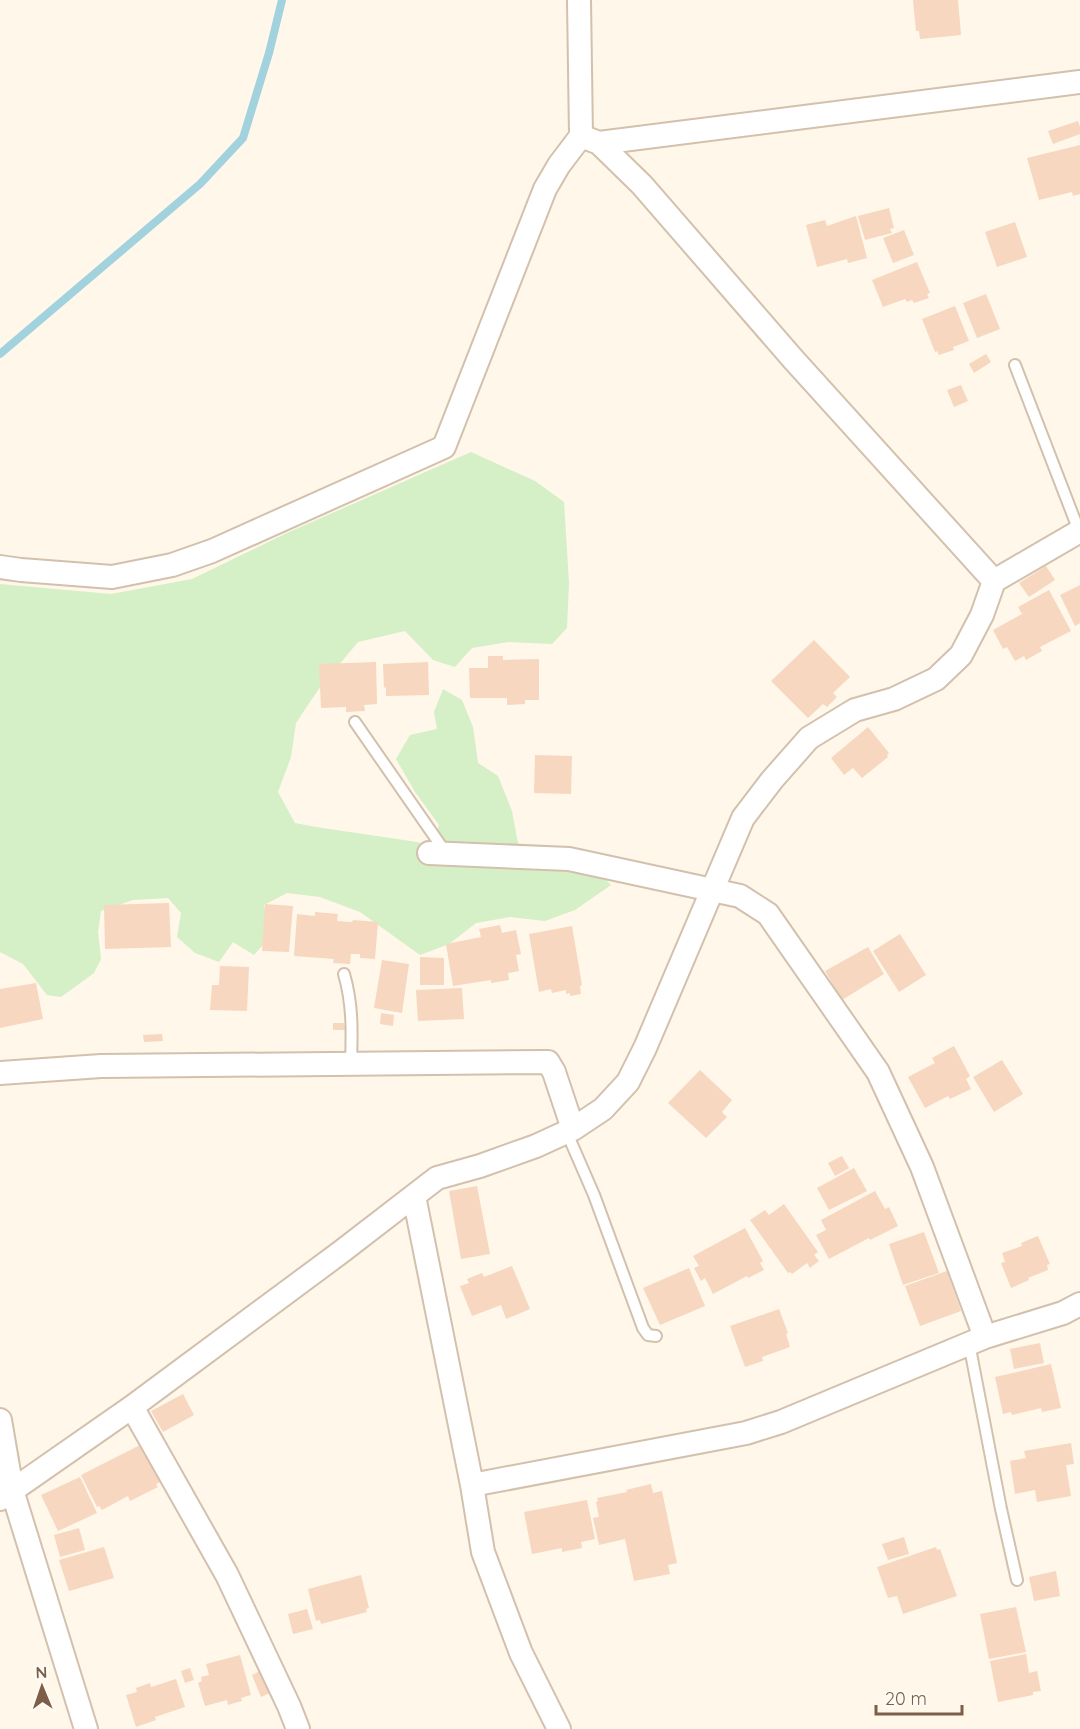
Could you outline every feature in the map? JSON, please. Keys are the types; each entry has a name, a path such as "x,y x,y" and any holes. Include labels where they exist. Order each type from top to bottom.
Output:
{"street":[{"path":"579,0 590,140 642,185 793,359 994,581"},
{"path":"0,567 112,577 172,565 212,551 444,447 545,189 559,165 590,140 1080,82"},
{"path":"6,1494 132,1407 437,1178 480,1166 536,1146 570,1131 603,1109 628,1082 645,1048 743,818 772,780 810,738 855,710 894,699 936,679 961,655 982,615 994,581 1079,531"},
{"path":"437,853 569,859 740,896 768,914 878,1072 922,1167 977,1340"},
{"path":"0,1073 101,1066 548,1062 554,1072 570,1131"},
{"path":"414,1196 472,1485 483,1552 521,1653 559,1729"},
{"path":"472,1485 746,1433 781,1422 977,1340 1063,1313 1080,1304"},
{"path":"132,1407 227,1575 290,1706 298,1729"},
{"path":"0,1420 6,1494 86,1729"}],"lane":[{"path":"1015,365 1079,531"},
{"path":"355,722 437,853"},
{"path":"344,974 350,994 352,1017 351,1064"},
{"path":"570,1131 643,1328 648,1335 656,1336"},
{"path":"977,1340 1001,1509 1017,1580"}],"green space":[{"path":"471,452 535,481 564,502 569,583 567,628 552,644 508,642 472,648 455,667 433,660 405,631 358,642 318,690 296,723 291,757 278,792 295,823 432,845 439,825 415,792 396,759 410,735 437,729 434,712 443,689 462,700 473,727 478,763 498,776 512,811 521,860 564,871 601,875 611,885 575,910 545,921 510,917 476,923 449,944 420,955 360,912 320,897 287,893 264,905 270,937 254,955 233,942 219,962 195,953 177,937 181,913 168,898 133,900 101,911 98,932 101,959 94,973 61,997 47,995 23,964 0,952 0,584 111,594 192,579 287,533"}],"building":[{"path":"913,0 958,0 961,35 920,39 919,31 916,31"},
{"path":"1078,121 1080,134 1053,144 1048,131"},
{"path":"1080,145 1080,194 1073,196 1072,192 1039,200 1027,158"},
{"path":"889,208 894,228 890,229 892,233 865,240 858,216"},
{"path":"856,216 867,258 848,263 847,259 817,267 806,225 825,220 827,226"},
{"path":"1015,222 1027,257 997,267 985,232"},
{"path":"904,230 914,255 893,263 883,238"},
{"path":"917,262 930,293 927,294 929,298 914,303 912,300 907,302 905,299 883,307 872,280"},
{"path":"986,294 1000,329 977,338 963,303"},
{"path":"955,306 969,341 953,347 954,350 939,355 937,351 935,352 922,319"},
{"path":"986,354 991,362 974,373 969,364"},
{"path":"961,385 968,401 954,407 947,390"},
{"path":"1046,566 1055,580 1029,597 1019,583"},
{"path":"1080,585 1080,623 1075,626 1060,595"},
{"path":"1049,590 1071,631 1040,647 1042,651 1026,660 1024,656 1015,661 1007,647 1003,649 993,630 1022,614 1018,607"},
{"path":"814,640 850,677 833,693 837,697 827,707 823,704 808,718 771,681"},
{"path":"488,656 503,656 503,660 539,659 539,700 525,700 525,704 507,705 507,698 470,698 469,668 488,668"},
{"path":"376,662 377,704 364,705 365,711 346,712 346,707 321,708 319,664"},
{"path":"428,662 429,695 386,696 383,664"},
{"path":"868,727 889,753 888,757 862,778 853,768 844,775 831,758"},
{"path":"535,755 572,756 571,794 534,793"},
{"path":"169,903 171,947 105,949 104,905"},
{"path":"265,904 293,906 289,952 262,951"},
{"path":"315,912 338,914 337,921 378,922 375,959 360,958 360,954 351,954 350,964 333,963 334,959 294,956 297,914 315,916"},
{"path":"500,925 502,933 516,930 521,954 516,955 519,971 508,973 509,980 491,983 491,980 453,986 446,944 481,937 479,929"},
{"path":"572,926 582,985 580,986 581,994 570,996 570,993 566,994 566,990 552,993 551,989 539,992 529,934"},
{"path":"900,934 926,975 899,992 873,951"},
{"path":"868,947 884,974 842,1000 825,971"},
{"path":"420,957 444,958 444,985 420,985"},
{"path":"382,960 409,964 402,1013 374,1008"},
{"path":"220,966 249,967 247,1011 210,1010 212,985 219,985"},
{"path":"36,983 43,1019 0,1028 0,989"},
{"path":"462,988 464,1019 418,1021 416,990"},
{"path":"381,1013 394,1015 393,1026 380,1024"},
{"path":"333,1023 344,1023 345,1030 333,1030"},
{"path":"162,1034 163,1041 144,1042 143,1035"},
{"path":"954,1046 970,1076 966,1079 971,1089 950,1099 948,1096 925,1108 908,1077 935,1063 932,1058"},
{"path":"1002,1060 1023,1094 994,1112 973,1077"},
{"path":"700,1070 732,1100 722,1112 727,1117 706,1138 668,1103"},
{"path":"842,1156 849,1168 835,1176 828,1163"},
{"path":"854,1168 867,1191 829,1210 817,1188"},
{"path":"477,1186 490,1254 461,1259 449,1191"},
{"path":"875,1191 885,1209 889,1207 898,1226 829,1259 816,1235 826,1230 821,1220"},
{"path":"784,1204 818,1252 814,1255 819,1261 810,1268 807,1263 792,1274 788,1273 750,1220 765,1210 769,1215"},
{"path":"745,1228 763,1261 760,1263 764,1270 748,1278 747,1276 713,1294 705,1278 701,1281 694,1268 699,1266 693,1256"},
{"path":"924,1232 939,1273 903,1285 889,1244"},
{"path":"1038,1236 1050,1264 1047,1265 1048,1270 1011,1288 1001,1263 1005,1262 1002,1253 1022,1246 1021,1243"},
{"path":"512,1266 530,1309 506,1319 501,1305 472,1316 460,1286 469,1283 467,1279 482,1273 484,1277"},
{"path":"689,1268 705,1306 660,1325 643,1288"},
{"path":"947,1271 961,1311 920,1326 905,1286"},
{"path":"779,1309 788,1333 786,1334 790,1347 762,1357 763,1361 745,1367 730,1326"},
{"path":"1040,1343 1044,1363 1014,1369 1010,1349"},
{"path":"1051,1364 1061,1408 1042,1412 1041,1408 1012,1415 1011,1412 1003,1414 995,1377"},
{"path":"183,1394 194,1415 163,1432 151,1411"},
{"path":"1071,1443 1074,1464 1066,1465 1071,1496 1037,1502 1035,1490 1015,1494 1010,1461 1026,1458 1024,1451"},
{"path":"140,1445 160,1482 156,1484 158,1487 130,1501 128,1496 102,1510 99,1506 97,1507 81,1475"},
{"path":"80,1477 97,1513 58,1531 41,1495"},
{"path":"651,1484 653,1493 662,1491 677,1563 668,1565 670,1574 634,1581 625,1539 599,1545 593,1518 599,1517 597,1498"},
{"path":"587,1500 595,1539 581,1542 582,1548 562,1552 562,1548 532,1554 524,1512"},
{"path":"79,1528 85,1550 60,1557 54,1535"},
{"path":"904,1537 909,1554 888,1560 882,1544"},
{"path":"104,1547 114,1578 69,1591 59,1560"},
{"path":"936,1547 937,1550 940,1549 957,1596 903,1614 897,1596 888,1598 877,1567"},
{"path":"1056,1571 1060,1596 1034,1601 1029,1577"},
{"path":"361,1575 369,1608 366,1609 367,1612 321,1624 320,1620 316,1621 308,1589"},
{"path":"1016,1607 1026,1652 989,1659 980,1614"},
{"path":"307,1609 313,1629 293,1634 288,1614"},
{"path":"1026,1654 1029,1673 1037,1671 1041,1691 1033,1692 1033,1695 998,1702 990,1661"},
{"path":"240,1655 251,1695 241,1698 242,1701 228,1705 227,1700 205,1706 198,1683 202,1681 201,1677 209,1675 206,1664"},
{"path":"190,1668 194,1680 185,1683 181,1671"},
{"path":"262,1670 272,1692 261,1697 252,1675"},
{"path":"176,1679 185,1707 155,1717 156,1720 136,1727 126,1695 137,1692 136,1688 150,1683 151,1687"}],"waterway":[{"path":"0,354 200,184 243,138 269,53 282,0"}]}
